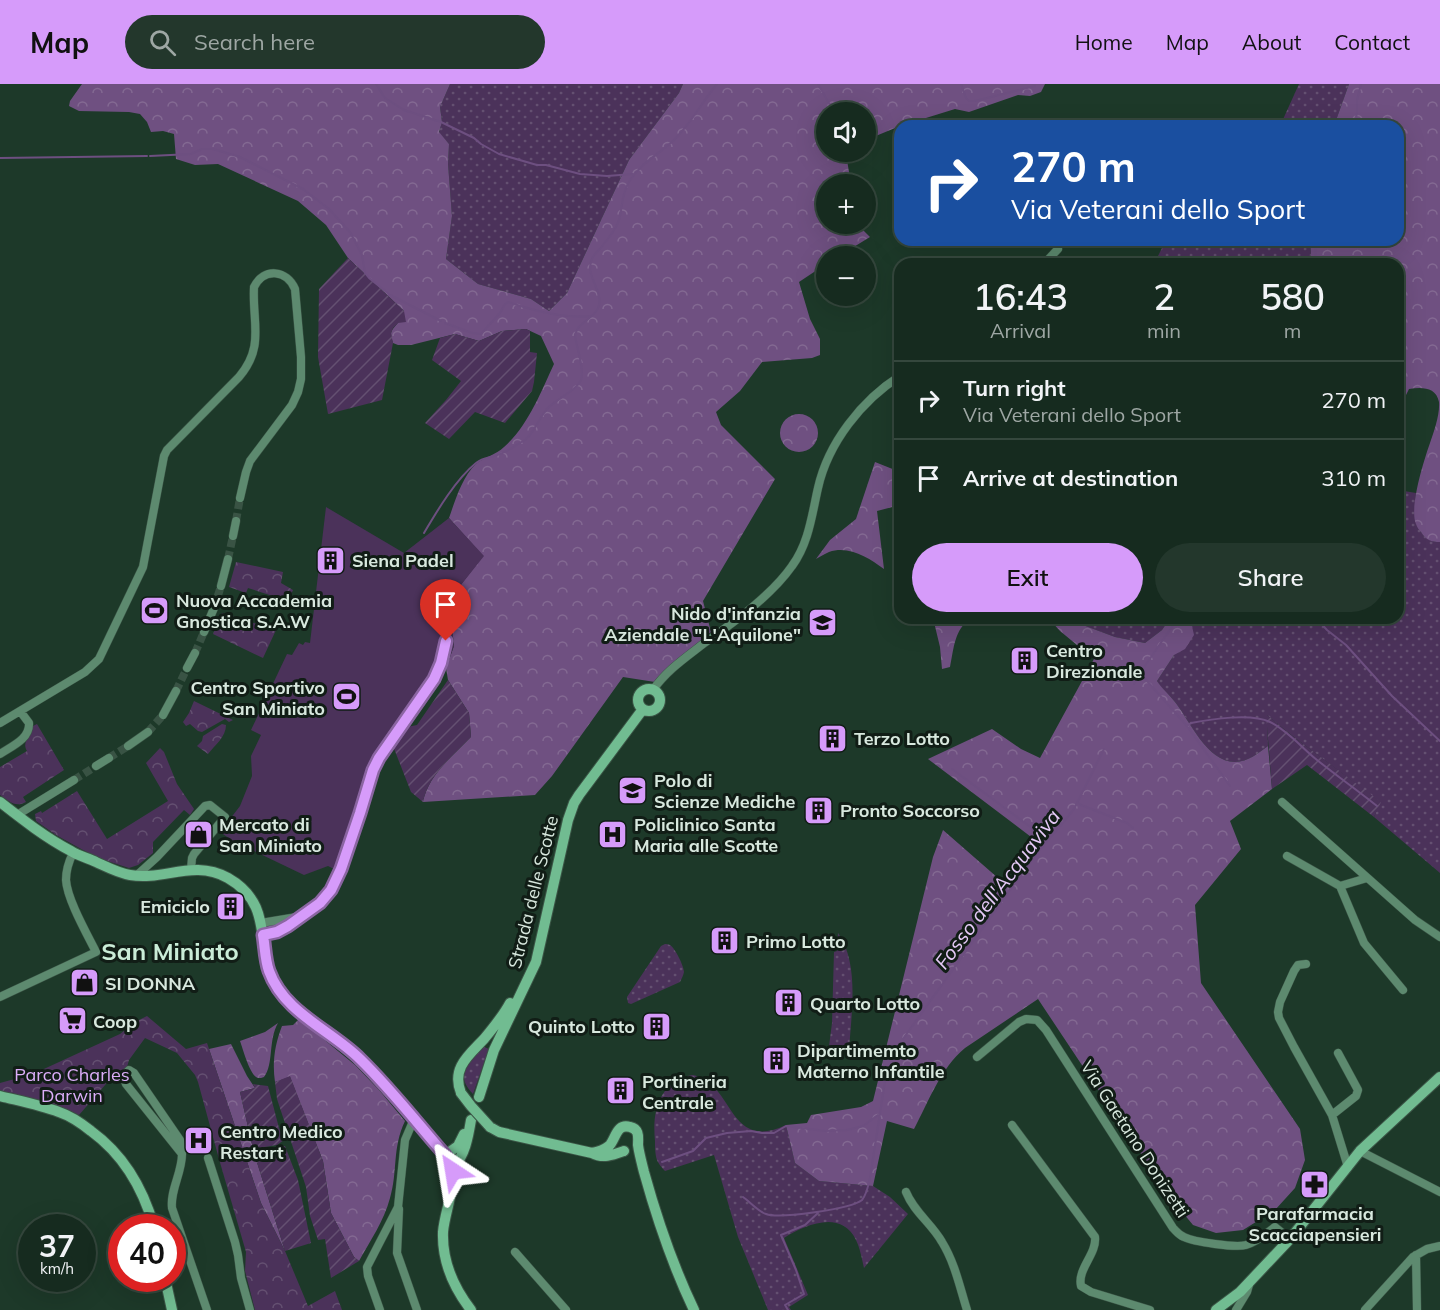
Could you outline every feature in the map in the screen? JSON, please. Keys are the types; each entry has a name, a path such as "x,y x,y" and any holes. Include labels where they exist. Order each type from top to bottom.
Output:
{"street":[{"path":"1050,258 1058,249"},
{"path":"0,723 85,672 99,659 143,567 164,456 167,450 248,365 256,339 254,286 266,274 279,274 290,281 295,289 300,384 297,397 292,405 250,461 240,498"},
{"name":"Strada delle Scotte","path":"652,690 668,672 744,614 790,568 798,557 807,535 821,476 829,457 864,405 894,380"},
{"path":"233,536 236,521"},
{"path":"221,586 228,559"},
{"path":"263,935 285,928 320,903 334,885 373,770 438,671 444,652 446,634 444,613 436,592"},
{"path":"204,632 214,608"},
{"path":"187,668 195,653"},
{"name":"Strada delle Scotte","path":"652,690 659,696 659,705 652,710 643,709 639,703 639,697 643,691 652,690"},
{"path":"162,715 176,691"},
{"name":"Strada delle Scotte","path":"479,1097 499,1040 528,980 538,953 568,820 574,803 643,709"},
{"path":"0,754 28,732 29,723 20,711"},
{"path":"128,746 148,732"},
{"path":"96,766 109,758"},
{"path":"17,815 74,780"},
{"path":"0,802 74,853 123,874 136,876 191,869 212,872 235,883 250,899 261,923 268,969 282,993 305,1016 358,1056 445,1155 453,1168 443,1242 452,1277 471,1310"},
{"path":"1282,802 1415,920 1440,937"},
{"path":"136,876 206,805 210,805 225,817 194,854 191,869"},
{"path":"0,997 96,952 67,886 67,871 74,853"},
{"path":"1287,856 1340,886 1364,943 1403,990"},
{"path":"157,857 158,874"},
{"path":"1340,886 1367,878"},
{"path":"261,923 286,920 304,914"},
{"path":"1306,964 1298,964 1294,971 1280,1002 1279,1018 1332,1115 1348,1167"},
{"path":"528,980 518,989 504,1014 461,1065 458,1079 461,1093 476,1112 499,1132 598,1156 632,1150 638,1144"},
{"name":"Via Gaetano Donizetti","path":"977,1057 1019,1023 1026,1019 1037,1020 1046,1030 1173,1228 1180,1235 1199,1241 1243,1245 1253,1242 1275,1227 1290,1239"},
{"path":"483,1040 495,1036 499,1040"},
{"path":"1332,1115 1356,1096 1358,1090 1338,1053"},
{"path":"182,1154 126,1084 123,1076 127,1071 133,1071 180,1140 182,1154 181,1168 172,1208 207,1310"},
{"path":"1217,1309 1240,1292 1290,1239 1360,1151 1440,1077"},
{"path":"0,1096 60,1112 104,1141 133,1175 149,1214"},
{"path":"414,1119 405,1140 398,1207 397,1253 417,1310"},
{"path":"445,1155 458,1146 471,1120 465,1148 460,1160 453,1168"},
{"path":"1012,1125 1095,1237 1080,1278 1081,1286 1091,1292 1150,1310"},
{"path":"592,1153 605,1149 618,1130 624,1126 631,1127 638,1133 638,1144 645,1172 673,1263 694,1310"},
{"path":"614,1139 617,1146 626,1151 645,1172"},
{"path":"1360,1151 1440,1192"},
{"path":"208,1158 236,1242 241,1278 250,1310"},
{"path":"906,1192 914,1207 946,1249 967,1310"},
{"path":"380,1310 367,1269 398,1207"},
{"path":"1365,1310 1416,1255 1427,1248 1440,1246"},
{"path":"515,1252 566,1310"},
{"path":"1416,1255 1417,1310"},
{"path":"1236,1310 1251,1280"},
{"path":"168,1292 172,1310"}],"green space":[{"path":"82,84 450,84 440,107 442,122 439,132 449,144 448,164 452,216 446,259 478,284 531,299 549,311 567,293 629,160 679,93 683,84 1045,84 1041,92 1030,96 1018,95 969,112 955,109 919,120 894,120 894,128 876,136 876,102 816,102 816,162 847,162 849,174 816,174 816,234 867,234 870,237 855,246 816,246 816,271 799,282 810,319 820,339 820,355 812,358 762,362 740,391 716,412 721,425 775,479 703,601 711,632 666,669 655,682 623,677 552,776 535,795 423,802 430,783 471,737 469,713 448,680 446,668 454,646 449,600 483,556 449,518 471,469 501,450 513,439 539,397 554,364 541,336 526,329 502,331 479,341 455,334 411,345 393,343 392,331 404,311 348,258 326,225 298,201 218,164 195,165 176,159 174,134 163,131 151,132 147,122 140,114 79,111 69,106"},
{"path":"450,84 683,84 679,93 629,160 567,293 549,311 531,299 478,284 446,259 452,216 448,164 449,144 439,133 442,121 440,107"},
{"path":"1299,84 1349,84 1336,120 1283,120"},
{"path":"1349,84 1440,84 1440,542 1431,541 1425,537 1414,517 1418,484 1435,428 1439,402 1435,393 1423,388 1409,389 1404,400 1404,258 1310,258 1310,246 1404,246 1404,120 1336,120"},
{"path":"1163,246 1310,246 1311,254 1310,258 1157,258"},
{"path":"348,258 404,311 406,322 398,323 391,333 393,343 382,400 328,414 318,357 319,289"},
{"path":"526,329 530,331 530,352 537,353 532,391 505,423 475,412 449,439 425,423 461,381 432,360 440,338 455,334 479,341 502,331"},
{"path":"799,414 812,420 818,433 812,446 799,452 786,446 780,433 786,420"},
{"path":"875,462 894,470 894,507 877,511 884,569 851,551 836,550 816,559 830,540 856,519"},
{"path":"1404,491 1416,493 1416,517 1421,532 1432,541 1440,542 1440,873 1374,817 1380,802 1267,715 1268,746 1253,757 1235,762 1216,755 1200,739 1175,702 1157,681 1190,624 1404,624"},
{"name":"Centro Sportivo San Miniato","path":"326,507 404,553 449,518 484,556 449,600 454,646 446,668 407,727 381,761 344,874 328,866 304,875 233,841 220,832 240,806 252,776 251,756 261,735 251,730 287,654 292,655 299,643 303,645 305,642 310,643"},
{"path":"236,562 283,572 281,583 293,590 288,601 248,588 246,593 229,587"},
{"path":"222,613 276,630 263,658 213,634"},
{"path":"934,624 964,624 954,646 950,667 942,669"},
{"path":"1054,624 1080,624 1115,637 1145,643 1166,624 1191,624 1194,635 1185,649 1174,655 1157,681 1175,702 1200,739 1216,755 1225,760 1240,762 1253,757 1268,746 1272,789 1230,821 1241,849 1195,905 1201,983 1300,1129 1305,1160 1295,1188 1275,1210 1243,1230 1216,1233 1193,1225 1169,1196 1038,999 956,1056 936,1086 914,1129 887,1121 873,1186 819,1181 795,1163 786,1125 807,1123 811,1115 861,1107 873,1101 933,857 943,830 1006,885 1039,843 928,759 992,729 1021,749 1040,758 1094,659"},
{"path":"1080,624 1166,624 1145,643 1115,637"},
{"path":"448,680 469,713 471,737 430,783 423,802 411,792 393,746 407,727 417,725"},
{"path":"194,701 233,720 229,722 225,719 202,732 190,724 186,726 183,722"},
{"path":"1266,714 1381,802 1374,817 1307,765 1272,789"},
{"path":"37,724 64,770 23,797 26,802 15,804 0,795 0,767 27,751 25,744 33,726"},
{"path":"222,724 226,725 226,729 220,741 208,754 197,746 203,736"},
{"path":"160,748 164,752 177,784 194,809 190,815 184,810 153,842 153,853 138,865 129,868 104,860 56,835 36,821 35,814 41,811 42,813 77,791 107,839 168,801 146,763"},
{"path":"838,933 845,945 852,974 849,1051 828,1054 832,1023 834,952 837,951"},
{"path":"665,944 677,953 683,966 684,972 680,982 631,1004 628,1003 627,997 661,946"},
{"name":"Parco Charles Darwin","path":"147,1016 186,1049 207,1043 261,1203 285,1251 308,1306 335,1291 342,1310 255,1310 245,1271 246,1252 198,1082 177,1053 145,1038 129,1060 127,1067 118,1077 112,1077 79,1115 0,1091 0,1083 33,1074 120,1034"},
{"path":"299,1019 355,1065 405,1121 398,1141 392,1188 387,1206 359,1261 354,1257 331,1213 323,1161 290,1077 275,1082 275,1053 282,1026 293,1025"},
{"path":"278,1023 273,1037 267,1072 264,1077 258,1078 250,1068 240,1041 265,1032"},
{"path":"231,1044 255,1088 240,1092 254,1153 285,1251 261,1203 209,1049"},
{"path":"482,1046 489,1049 473,1094 464,1081 465,1069"},
{"path":"692,1075 706,1080 716,1089 741,1123 752,1130 767,1131 786,1125 795,1163 819,1181 873,1186 890,1197 908,1214 864,1268 860,1250 849,1230 832,1222 822,1222 802,1228 784,1238 808,1295 789,1307 791,1310 768,1310 738,1237 714,1155 665,1171 657,1160 654,1130 660,1099 672,1084"},
{"path":"290,1076 323,1161 331,1213 354,1257 359,1261 331,1278 325,1239 318,1240 310,1216 306,1187 277,1099 275,1082"},
{"path":"253,1084 268,1086 284,1140 277,1145 253,1149 240,1092 255,1088"},
{"path":"285,1146 298,1180 311,1243 285,1251 254,1153"}],"waterway":[{"path":"376,84 385,98 404,110 441,122 474,138 499,154 580,174 607,176 633,174"},
{"path":"424,533 447,496 476,463 504,453 525,440 549,407 579,384 582,370 575,335 579,327 597,311 599,302 590,265 593,257 617,225 626,188 634,175 681,132 717,84"},
{"path":"818,84 828,102"},
{"path":"961,84 969,101 1035,86"},
{"name":"Fosso dell'Acquaviva","path":"1355,120 1361,84"},
{"path":"150,156 191,154 202,149 213,149 240,157 303,189 329,209 350,232 362,255 365,273 369,278 390,295 441,321"},
{"path":"0,158 147,156"},
{"name":"Fosso dell'Acquaviva","path":"1315,258 1316,246"},
{"path":"445,323 481,334 508,302 549,314 592,316"},
{"name":"Fosso dell'Acquaviva","path":"1134,684 1174,624"},
{"path":"1322,624 1346,645 1392,696 1440,741"},
{"path":"1140,673 1187,726 1230,786"},
{"path":"1187,726 1191,723 1231,718 1262,719 1270,722 1377,806"},
{"name":"Fosso dell'Acquaviva","path":"903,1039 1035,855 1074,809 1104,749"},
{"path":"952,769 1048,840"},
{"path":"1077,802 1127,823 1133,828"},
{"name":"Fosso dell'Acquaviva","path":"743,1197 763,1213 773,1215 830,1210 862,1200 870,1178 885,1081"},
{"path":"662,1162 693,1151 706,1138 727,1133 751,1131 774,1133 786,1126 825,1131 847,1130 863,1126 878,1115"},
{"path":"788,1310 785,1305 804,1294 781,1235 805,1225 818,1213"}],"tunnel":[{"path":"236,521 240,498"},
{"path":"228,559 233,536"},
{"path":"214,608 221,586"},
{"path":"195,653 204,632"},
{"path":"176,691 187,668"},
{"path":"148,732 163,715"},
{"path":"109,758 128,746"},
{"path":"74,780 96,766"}],"place":[{"name":"Siena Padel","path":"331,560"},
{"name":"Nuova Accademia Gnostica S.A.W","path":"155,610"},
{"name":"Nido d'infanzia Aziendale \"L'Aquilone\"","path":"822,623"},
{"name":"Centro Direzionale","path":"1025,660"},
{"name":"Centro Sportivo San Miniato","path":"346,697"},
{"name":"Terzo Lotto","path":"833,738"},
{"name":"Polo di Scienze Mediche","path":"633,790"},
{"name":"Pronto Soccorso","path":"819,810"},
{"name":"Mercato di San Miniato","path":"198,834"},
{"name":"Policlinico Santa Maria alle Scotte","path":"613,834"},
{"name":"Emiciclo","path":"231,906"},
{"name":"Primo Lotto","path":"725,941"},
{"name":"SI DONNA","path":"84,983"},
{"name":"Quarto Lotto","path":"789,1003"},
{"name":"Coop","path":"72,1021"},
{"name":"Quinto Lotto","path":"656,1026"},
{"name":"Dipartimemto Materno Infantile","path":"776,1060"},
{"name":"Portineria Centrale","path":"621,1091"},
{"name":"Centro Medico Restart","path":"199,1141"},
{"name":"Parafarmacia Scacciapensieri","path":"1315,1184"}],"district":[{"name":"San Miniato","path":"170,951"}],"route":[{"path":"446,641 441,663 434,679 373,770 341,869 331,890 320,903 288,926 277,932 263,935 268,969 282,993 305,1016 350,1049 369,1068 445,1155 453,1171"}]}
